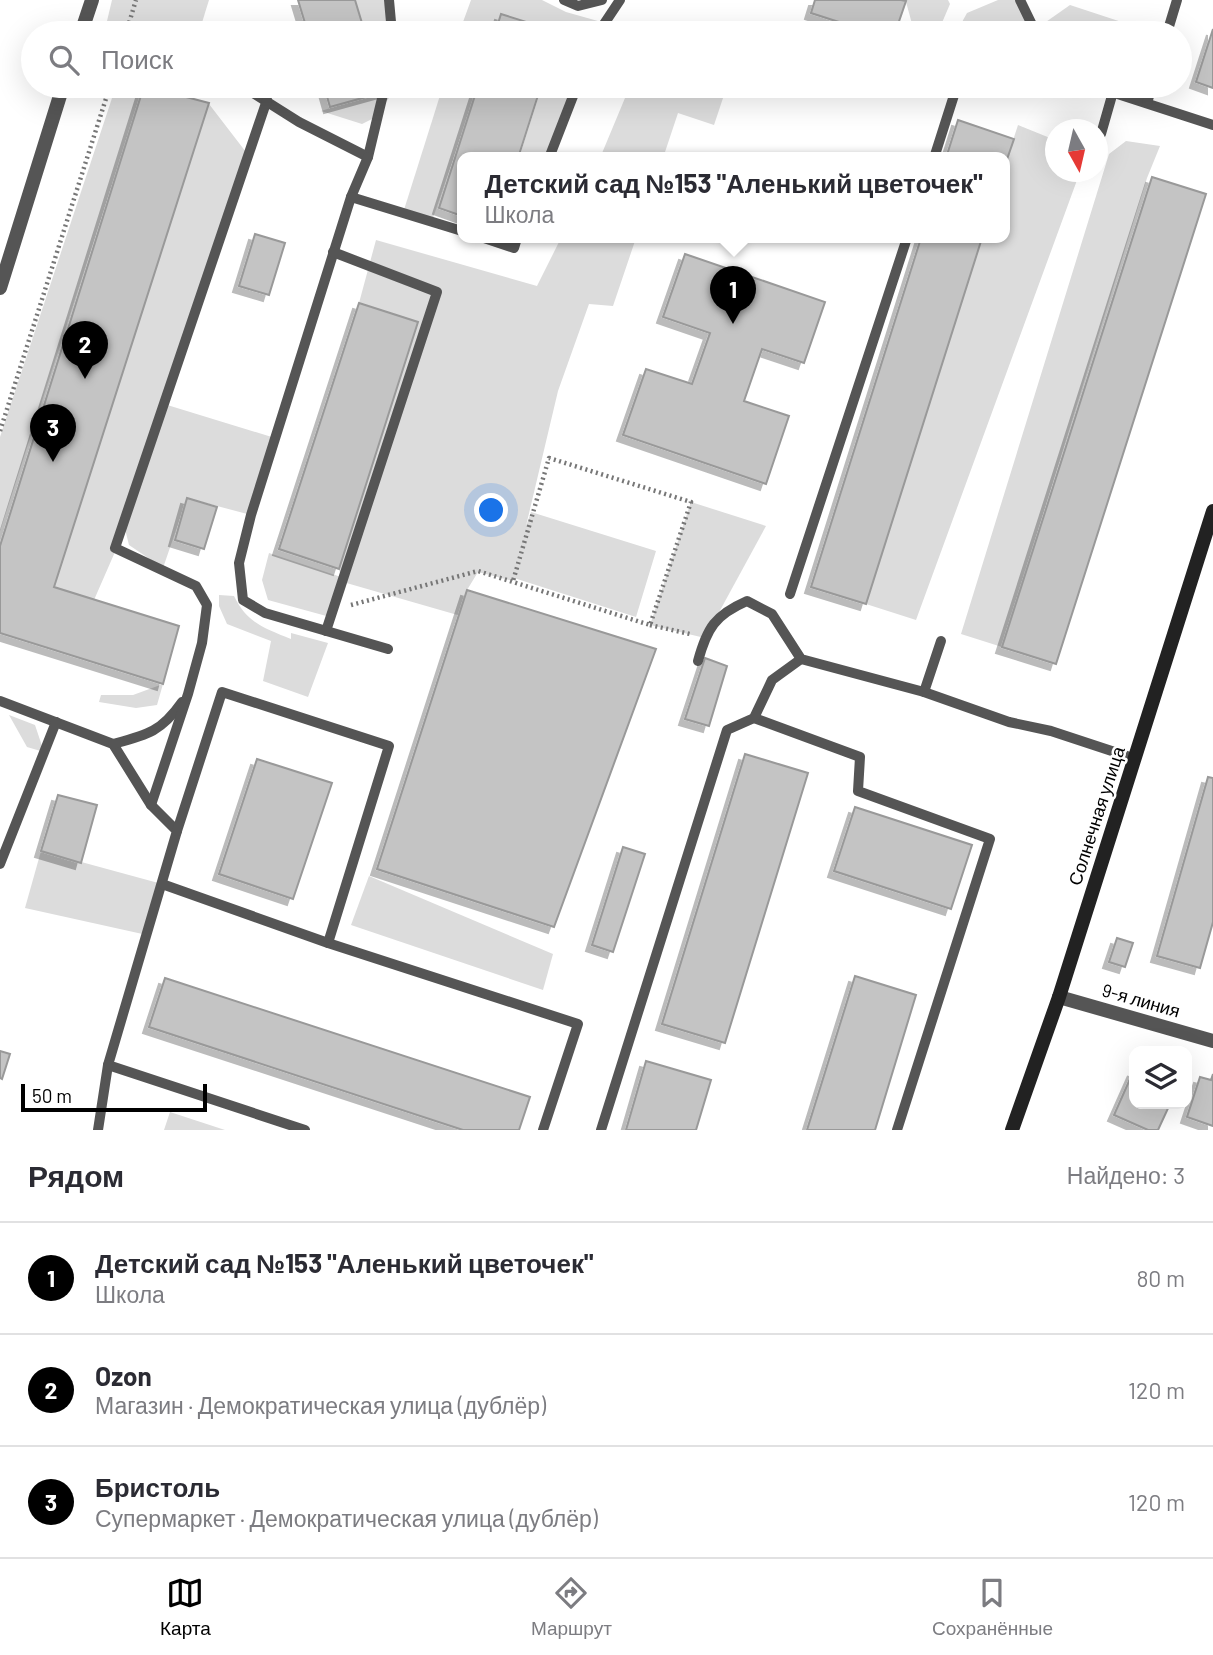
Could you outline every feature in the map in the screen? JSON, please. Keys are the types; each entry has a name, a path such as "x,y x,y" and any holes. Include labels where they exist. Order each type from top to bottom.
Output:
{"main road":[{"name":"Солнечная улица","path":"1012,1130 1059,997 1213,511"}],"street":[{"path":"85,21 92,0"},
{"path":"0,288 59,98"},
{"name":"9-я линия","path":"1059,997 1213,1041"}],"lane":[{"path":"389,0 391,21"},
{"path":"564,0 578,6 602,0"},
{"path":"606,21 620,0"},
{"path":"1020,0 1030,21"},
{"path":"1171,21 1177,0"},
{"path":"263,98 299,122 368,157"},
{"path":"382,98 368,157 351,197 333,252 251,515 239,563 243,600 265,613 388,649"},
{"path":"551,152 572,98"},
{"path":"936,152 953,98"},
{"path":"1105,119 1111,98"},
{"path":"1132,98 1213,125"},
{"path":"1147,103 1148,98"},
{"path":"151,805 188,694 202,643 207,605 196,586 115,548 267,100"},
{"path":"351,197 457,229"},
{"path":"499,243 514,248 516,243"},
{"path":"790,594 905,243"},
{"path":"327,631 437,292 333,252"},
{"path":"698,661 705,638 722,612 747,601 772,614 801,659 924,692 1009,722 1051,731 1136,758"},
{"path":"924,692 941,641"},
{"path":"601,1130 727,730 754,718 772,680 801,659"},
{"path":"98,1130 108,1065 177,831 222,692 388,746 328,943"},
{"path":"0,701 113,744 154,733 170,719 188,694"},
{"path":"754,718 860,757 858,791 990,838 897,1130"},
{"path":"0,864 56,722"},
{"path":"113,744 151,805 177,831"},
{"path":"162,884 328,943 578,1024 543,1130"},
{"path":"108,1065 305,1130"}],"path":[{"path":"130,21 136,0"},
{"path":"0,431 106,98"},
{"path":"513,581 549,458 691,502 650,625"},
{"path":"334,610 478,571 650,625 705,638"}],"shaded area":[{"path":"112,0 209,0 202,21 107,21"},
{"path":"355,0 384,0 388,21 361,21"},
{"path":"471,0 542,0 566,12 598,21 523,21 501,14 499,21 463,21"},
{"path":"901,0 948,0 950,4 943,21 911,21 906,2"},
{"path":"998,0 1020,0 1030,21 963,21 967,13"},
{"path":"1070,5 1119,21 1047,21"},
{"path":"112,98 140,98 0,531 0,437"},
{"path":"361,98 389,98 374,118 362,124 321,111"},
{"path":"439,98 474,98 432,221 403,213"},
{"path":"538,98 572,98 551,152 521,152"},
{"path":"625,98 723,98 714,125 678,113 665,152 602,152"},
{"path":"209,104 249,156 164,404 275,438 251,515 187,498 163,568 129,545 125,529 94,600 54,587"},
{"path":"1018,125 1045,136 1045,182 1076,182 916,620 866,604 980,243 1010,243 1010,152"},
{"path":"1126,141 1160,146 1147,178 1002,647 961,634 1100,182 1108,182 1109,154"},
{"path":"376,240 537,286 558,243 634,243 613,306 589,304 558,391 526,526 531,512 656,551 636,617 514,578 513,581 478,572 467,590 461,616 343,582 330,617 268,600 262,580 269,553 341,577 339,569 418,322 359,303"},
{"path":"691,502 766,526 705,638 650,625"},
{"path":"219,595 234,596 245,613 257,624 291,639 291,633 328,643 308,697 263,681 271,641 227,624 219,606"},
{"path":"163,684 157,705 136,708 99,702 101,695 133,695"},
{"path":"9,715 35,725 44,752 27,747"},
{"path":"41,851 162,884 147,935 25,908"},
{"path":"369,876 553,954 543,990 351,925"},
{"path":"170,1112 225,1130 164,1130"}],"building":[{"path":"298,0 355,0 361,21 304,21"},
{"path":"815,0 906,1 899,21 836,21 811,13"},
{"path":"501,14 523,21 499,21"},
{"path":"1213,29 1213,88 1196,82"},
{"path":"140,98 190,98 209,103 54,587 179,626 163,684 0,633 0,546"},
{"path":"327,98 362,98 330,107"},
{"path":"474,98 537,98 520,152 457,152 457,214 439,208"},
{"path":"958,120 1014,139 1010,152 948,152"},
{"path":"1152,177 1206,194 1056,664 1002,647"},
{"path":"255,234 285,243 269,295 239,286"},
{"path":"919,243 980,243 866,604 811,587"},
{"path":"685,254 825,302 804,363 762,349 744,401 789,416 766,484 623,435 646,369 692,384 710,333 663,317"},
{"path":"359,303 418,322 339,569 279,549"},
{"path":"187,498 217,507 204,549 175,540"},
{"path":"467,590 656,649 554,927 377,869"},
{"path":"705,658 727,666 709,726 685,719"},
{"path":"745,754 808,773 725,1043 662,1024"},
{"path":"257,759 332,783 293,899 219,874"},
{"path":"1208,777 1213,778 1213,922 1200,968 1157,956"},
{"path":"58,795 97,805 81,863 41,851"},
{"path":"855,807 972,845 951,909 834,871"},
{"path":"623,847 645,854 613,952 592,945"},
{"path":"1117,938 1133,943 1125,967 1109,962"},
{"path":"855,976 916,995 875,1130 807,1130"},
{"path":"165,978 530,1097 519,1130 463,1130 149,1027"},
{"path":"0,1051 10,1054 2,1079 0,1078"},
{"path":"646,1061 711,1080 696,1130 626,1130"},
{"path":"1213,1074 1213,1126 1187,1117 1192,1109 1200,1077 1211,1080"},
{"path":"1129,1081 1129,1109 1168,1109 1158,1130 1148,1130 1114,1115"}],"place":[{"name":"Детский сад №153 \"Аленький цветочек\"","path":"733,324"},
{"name":"Ozon","path":"85,379"},
{"name":"Бристоль","path":"53,462"}]}
